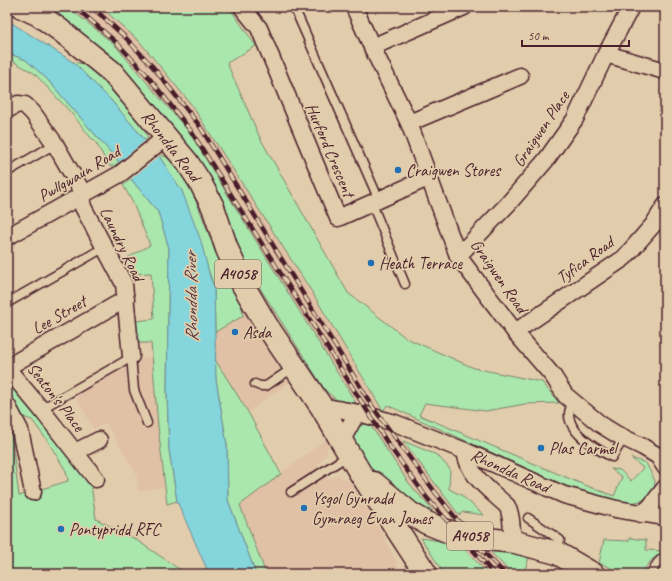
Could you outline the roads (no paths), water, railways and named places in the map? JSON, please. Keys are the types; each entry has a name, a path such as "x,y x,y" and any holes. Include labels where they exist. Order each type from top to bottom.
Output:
{"main road":[{"name":"Rhondda Road","path":"22,7 39,15 60,30 112,72 160,142 187,162 200,182 213,207 227,250 264,328 276,375 321,406 350,455 426,574"},
{"name":"A4058","path":"350,455 410,513 427,523 447,531 478,538 515,542 557,553 593,574"}],"street":[{"name":"Hurford Crescent","path":"242,7 259,28 338,218 430,177"},
{"name":"Graigwen Road","path":"354,7 409,123 458,256 515,332 553,376 569,399 600,424 658,456 665,467"},
{"path":"372,47 464,7"},
{"name":"Graigwen Place","path":"458,256 508,204 546,160 575,118 631,7"},
{"path":"606,54 665,71"},
{"path":"409,123 520,76"},
{"name":"Laundry Road","path":"7,110 18,104 25,105 33,113 55,144 79,186 83,207 124,284 131,356"},
{"name":"Pwllgwaun Road","path":"7,237 120,174 160,142"},
{"name":"Tyfica Road","path":"515,332 624,258 653,225 665,206"},
{"name":"Lee Street","path":"10,365 126,299"},
{"name":"Seaton's Place","path":"10,365 11,373 42,409 96,479"},
{"path":"7,405 20,430 33,492"},
{"name":"Rhondda Road","path":"321,406 359,413 395,423 466,451 564,495 616,509 665,517"},
{"path":"350,455 353,420 359,413"},
{"name":"Seaton's Place","path":"75,452 99,440"},
{"path":"466,451 466,460 473,473 507,506 511,513 511,529 515,542"},
{"path":"641,514 650,507 665,488"}],"lane":[{"path":"294,7 375,202 405,284"},
{"path":"7,172 55,144"},
{"path":"7,303 105,247"},
{"path":"42,409 125,361 131,356"},
{"path":"131,356 134,390 147,423"},
{"path":"255,384 266,386 276,375"},
{"path":"569,399 569,420 573,429 599,451 612,457 624,438"},
{"path":"291,492 350,455"},
{"path":"528,518 560,540 557,553"},
{"path":"651,574 654,567 662,558 665,557"}],"water":[{"name":"Rhondda River","path":"7,20 73,62 109,98 159,156 182,191 201,241 214,287 216,379 227,445 228,500 256,574 209,574 177,501 169,450 167,392 169,248 158,212 119,162 47,79 26,60 7,53"}],"railway":[{"path":"75,7 117,43 146,74 191,131 390,447 427,498 494,574"},
{"path":"92,7 124,36 153,67 199,125 374,409 435,492 478,546 505,574"}],"place":[{"name":"Craigwen Stores","path":"398,170"},
{"name":"Heath Terrace","path":"371,263"},
{"name":"Asda","path":"235,332"},
{"name":"Plas Carmel","path":"541,448"},
{"name":"Ysgol Gynradd Gymraeg Evan James","path":"304,508"},
{"name":"Pontypridd RFC","path":"61,529"}]}
